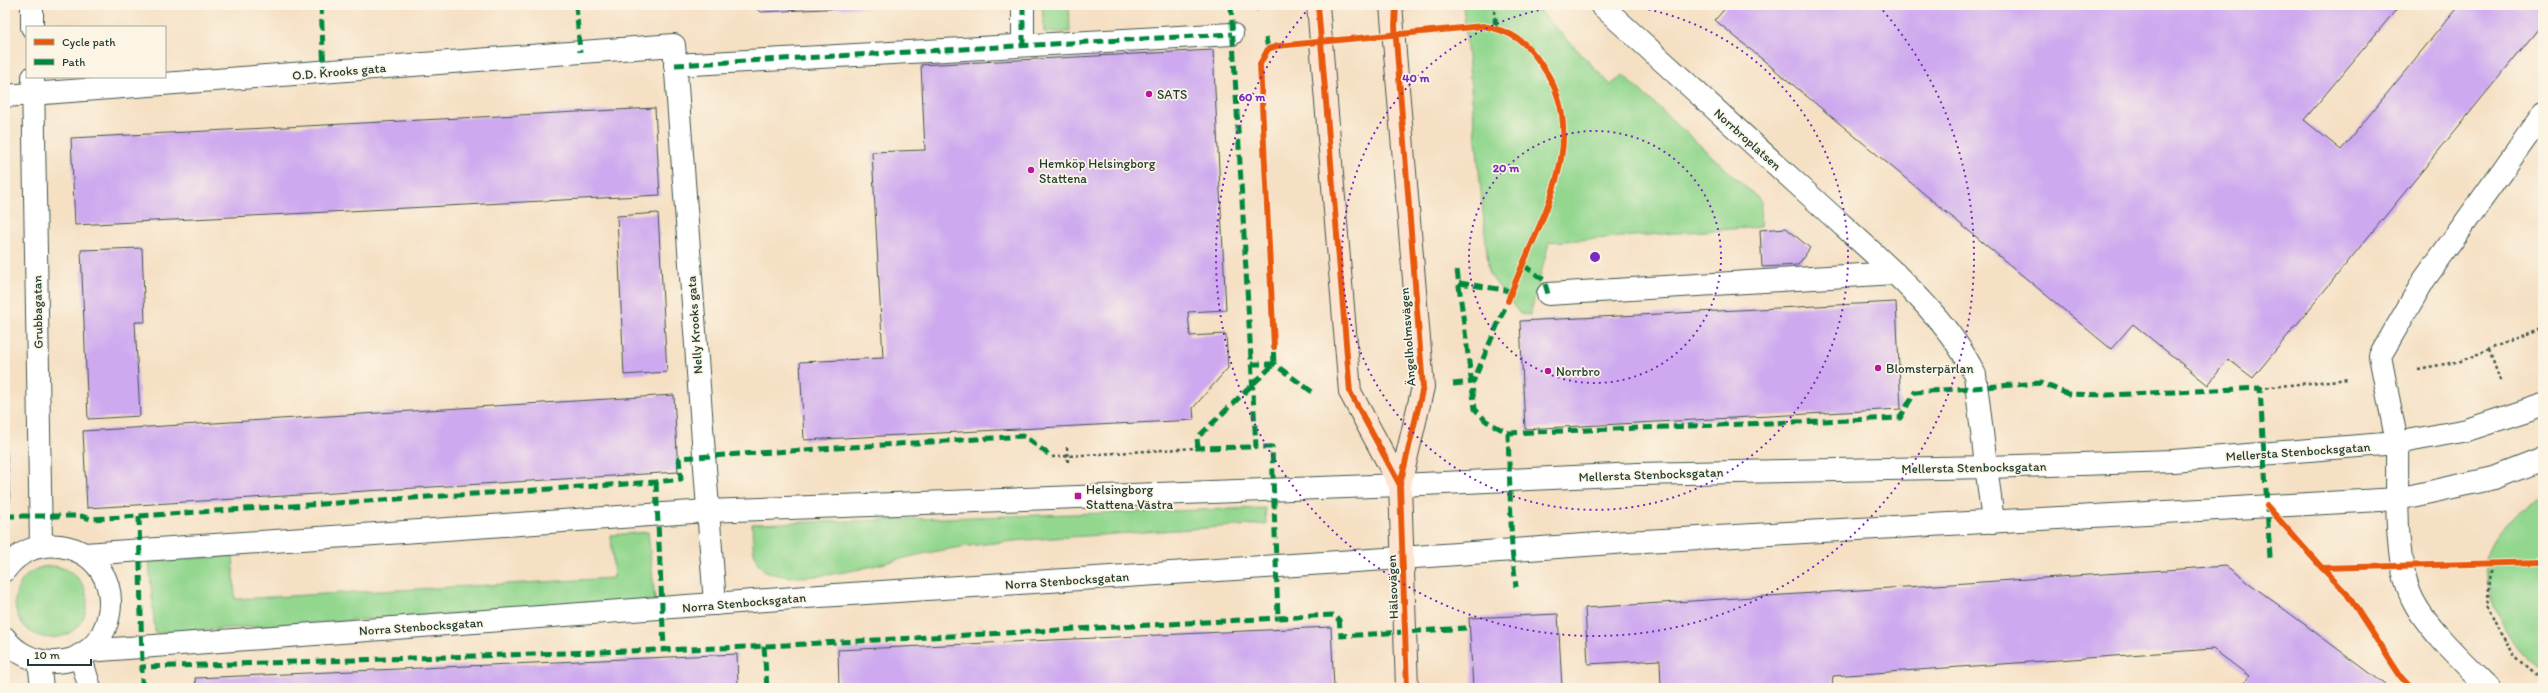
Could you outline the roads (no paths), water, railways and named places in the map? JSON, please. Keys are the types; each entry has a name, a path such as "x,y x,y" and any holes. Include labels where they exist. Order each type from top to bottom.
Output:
{"main road":[{"path":"1318,5 1350,392 1400,485"},
{"name":"Ängelholmsvägen","path":"1392,5 1423,386 1400,485"},
{"name":"Hälsovägen","path":"1400,485 1401,558 1407,688"}],"street":[{"path":"32,5 32,26"},
{"path":"1023,5 1023,45"},
{"name":"Norrbroplatsen","path":"1601,5 1895,273 1952,336 1967,357 1975,375 1988,467 1993,522"},
{"name":"O.D. Krooks gata","path":"5,96 33,86 675,55 1023,45 1232,34"},
{"name":"Nelly Krooks gata","path":"675,55 706,511 715,604"},
{"name":"Grubbagatan","path":"24,550 33,86"},
{"path":"2489,688 2441,636 2412,597 2401,554 2397,444 2380,356 2424,280 2543,114"},
{"path":"1548,294 1895,273"},
{"name":"Mellersta Stenbocksgatan","path":"1400,485 1638,474 1988,467 2173,461 2397,444 2468,430 2543,405"},
{"path":"1401,558 1635,542 2398,499 2494,478 2543,460"},
{"path":"5,570 24,550 64,546 85,554 706,511 1400,485"},
{"path":"85,554 104,575 111,602 105,630 83,653 90,688"},
{"name":"Norra Stenbocksgatan","path":"5,660 55,662 83,653 715,604 1401,558"},
{"path":"5,638 14,648 35,660 42,688"}],"place":[{"name":"SATS","path":"1149,94"},
{"name":"Hemköp Helsingborg Stattena","path":"1031,170"},
{"name":"Blomsterpärlan","path":"1878,368"},
{"name":"Norrbro","path":"1548,371"},
{"name":"Helsingborg Stattena Västra","path":"1078,496"}]}
